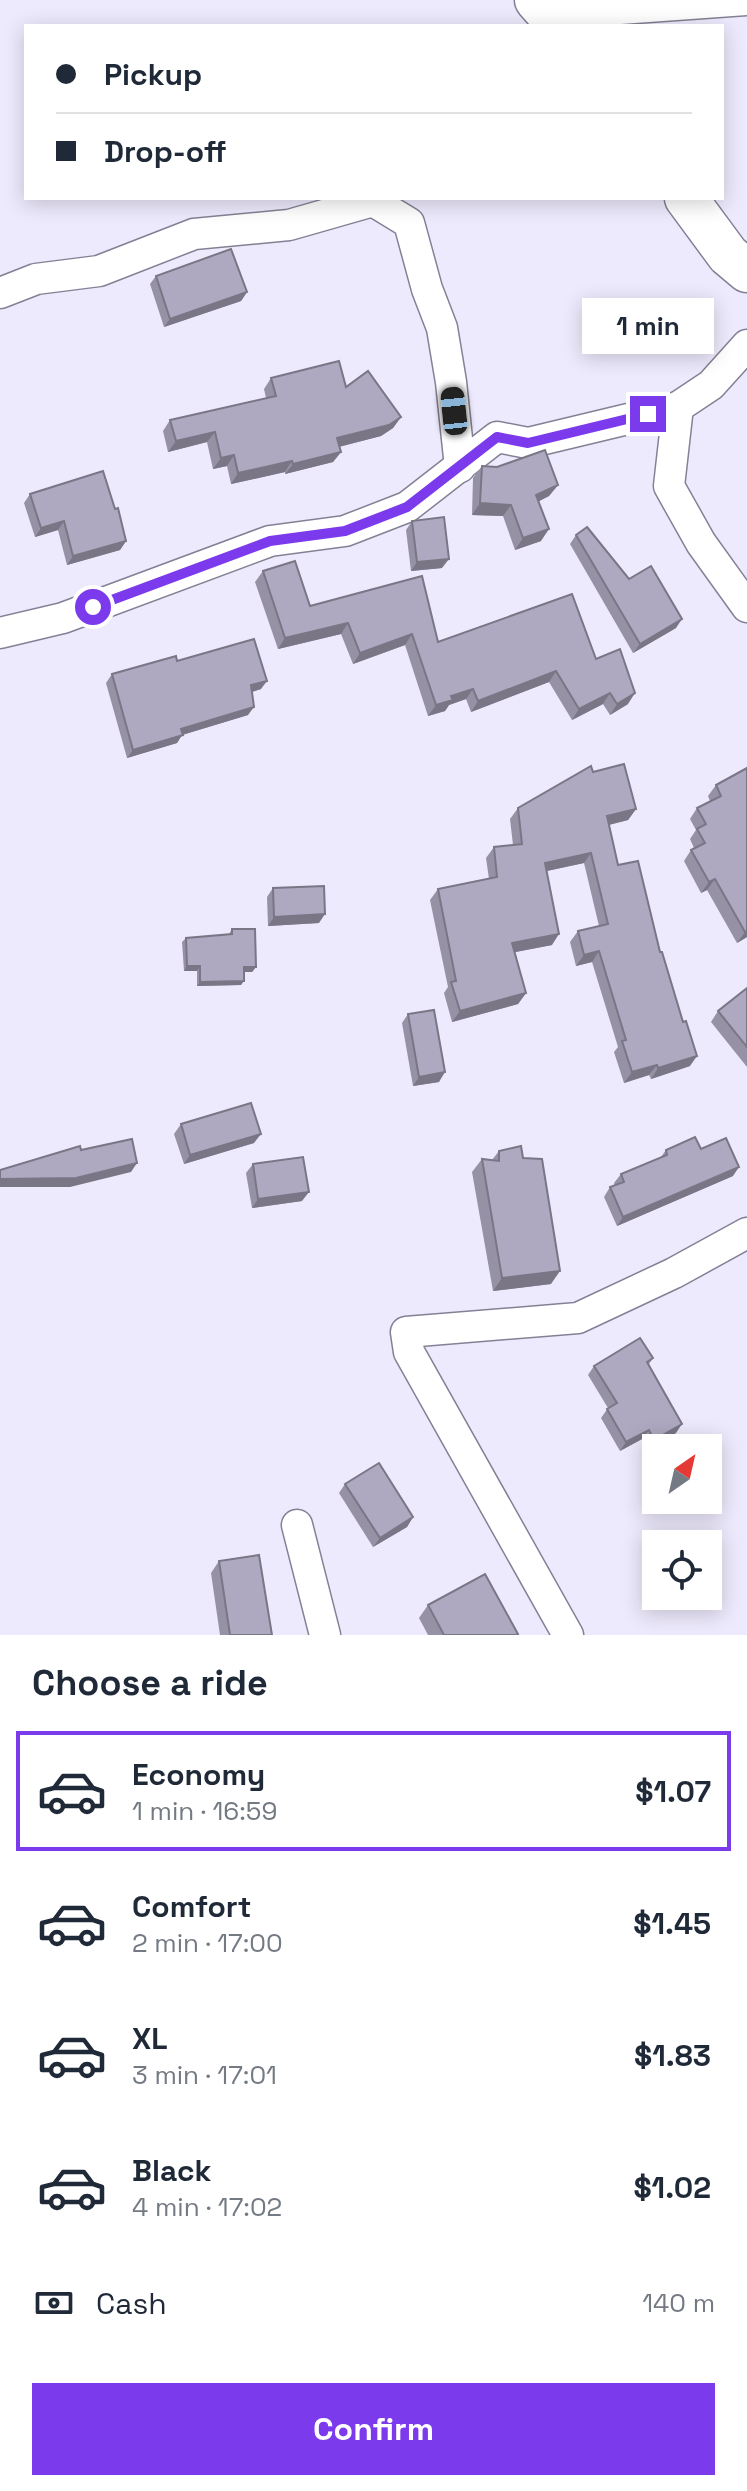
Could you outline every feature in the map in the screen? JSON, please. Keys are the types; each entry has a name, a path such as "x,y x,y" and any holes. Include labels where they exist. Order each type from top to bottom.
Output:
{"street":[{"path":"548,13 747,0"},
{"path":"687,200 728,255 747,271"},
{"path":"0,293 36,279 99,271 194,234 289,225 373,201 409,223 427,289 442,328 460,467"},
{"path":"0,633 63,618 270,541 345,531 407,507 497,437 528,443 678,407 711,385 747,345"},
{"path":"678,407 669,486 701,543 747,607"},
{"path":"568,1635 409,1352 406,1332 578,1318 674,1273 747,1233"},
{"path":"297,1525 325,1635"}],"building":[{"path":"231,249 247,292 170,319 156,276"},
{"path":"339,361 346,387 368,371 401,417 389,425 337,438 341,452 238,473 234,455 221,458 215,432 176,441 170,420 276,396 271,378"},
{"path":"545,450 558,485 536,495 549,529 523,538 511,505 480,503 482,466 497,467"},
{"path":"103,471 115,509 118,508 126,541 73,556 64,521 41,528 30,494"},
{"path":"444,517 449,559 417,562 412,521"},
{"path":"587,527 629,579 651,566 682,619 640,644 576,535"},
{"path":"295,561 310,606 422,576 438,642 572,594 596,659 620,649 635,693 617,704 610,693 579,709 556,671 478,701 473,689 436,705 412,634 360,653 348,623 285,638 263,571"},
{"path":"254,639 267,681 251,685 254,707 181,729 183,735 133,750 112,674 176,656 177,661"},
{"path":"624,764 636,809 607,816 618,865 638,861 660,952 697,1056 632,1072 622,1041 626,1040 599,951 584,955 578,931 608,924 591,853 545,863 559,934 512,943 526,993 460,1011 451,982 456,981 438,889 497,877 494,847 522,844 518,808 591,766 593,772"},
{"path":"747,768 745,932 715,879 709,882 691,850 705,843 697,829 706,824 697,808 721,796 716,785"},
{"path":"324,886 325,914 274,917 273,888"},
{"path":"232,929 255,929 256,967 244,967 244,981 200,982 200,966 187,966 186,938 232,934"},
{"path":"747,988 747,1047 718,1011"},
{"path":"434,1010 445,1072 419,1077 408,1014"},
{"path":"251,1103 261,1134 190,1155 181,1124"},
{"path":"695,1137 701,1149 726,1138 739,1167 623,1217 610,1187 624,1182 621,1174 667,1155 666,1150"},
{"path":"132,1139 137,1163 76,1178 0,1179 0,1170 80,1146 81,1150"},
{"path":"521,1146 523,1158 542,1159 560,1271 502,1278 482,1159 499,1161 499,1151"},
{"path":"303,1157 309,1192 258,1199 253,1164"},
{"path":"640,1338 653,1358 647,1362 682,1424 664,1434 651,1434 649,1430 626,1442 607,1409 617,1403 594,1366"},
{"path":"379,1463 413,1517 380,1538 345,1484"},
{"path":"259,1555 272,1635 230,1635 219,1561"},
{"path":"485,1574 518,1634 444,1635 428,1605"}],"route":[{"path":"93,607 270,541 345,531 407,507 497,437 528,443 648,414"}]}
